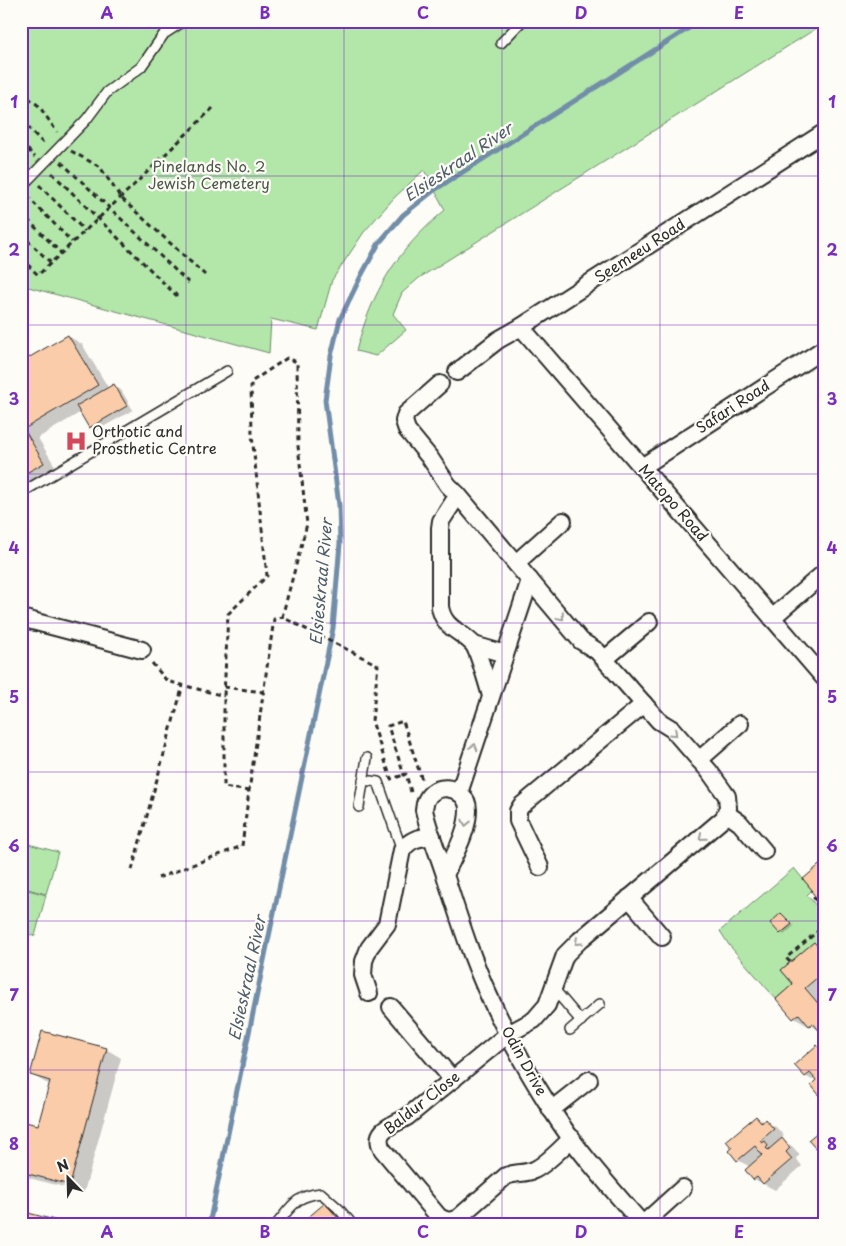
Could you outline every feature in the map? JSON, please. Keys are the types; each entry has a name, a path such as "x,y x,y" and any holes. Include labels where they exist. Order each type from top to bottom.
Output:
{"street":[{"name":"Seemeeu Road","path":"457,372 498,340 825,132"},
{"name":"Matopo Road","path":"521,327 825,679"},
{"name":"Safari Road","path":"642,467 825,348"},
{"path":"440,384 404,417 407,430 430,458 448,485 582,641 598,651 659,721 672,729 709,771 727,796 728,808 726,814 740,823 764,851"},
{"path":"458,495 441,521 440,607 448,625 474,645 505,654"},
{"path":"516,563 563,521"},
{"path":"772,618 825,572"},
{"path":"445,875 459,844 467,818 468,808 466,801 459,793 530,580"},
{"path":"21,618 142,650"},
{"path":"604,659 648,622"},
{"path":"474,645 491,696"},
{"path":"540,867 518,821 517,816 521,806 644,704"},
{"path":"699,760 740,724"},
{"name":"Odin Drive","path":"459,793 452,789 439,788 427,797 424,803 424,810 473,957 488,995 551,1110 643,1225"},
{"name":"Baldur Close","path":"572,1138 537,1169 506,1176 458,1218 452,1221 445,1221 439,1217 379,1143 379,1137 388,1126 408,1117 508,1034 534,1020 546,1005 565,955 726,814"},
{"path":"369,993 363,975 364,961 368,948 388,924 402,850 408,842 417,838 432,836"},
{"path":"629,898 662,937"},
{"path":"391,1007 453,1080"},
{"path":"551,1110 589,1080"},
{"path":"643,1225 683,1188"}],"lane":[{"path":"21,188 86,120 106,92 141,67 164,34 184,21"},
{"path":"501,43 522,21"},
{"path":"21,493 227,371"},
{"path":"359,807 367,758"},
{"path":"363,780 378,782 402,850"},
{"path":"553,988 581,1021"},
{"path":"570,1030 600,1004"},
{"path":"276,1225 296,1201 308,1194 322,1192 353,1225"}],"path":[{"path":"21,92 39,106 72,152 100,167 121,198 205,275"},
{"path":"21,258 38,275 121,198 213,108"},
{"path":"21,120 53,154 191,285"},
{"path":"21,143 177,296"},
{"path":"31,177 85,231"},
{"path":"21,188 72,242"},
{"path":"21,213 61,254"},
{"path":"21,234 51,263"},
{"path":"248,790 224,787 224,687 228,614 267,576 252,435 251,382 287,358 297,362 298,446 307,524 284,618"},
{"path":"158,878 242,846 248,790 274,619 284,618 378,665 372,721 391,779 404,775"},
{"path":"142,650 167,681 224,696"},
{"path":"132,870 183,685"},
{"path":"224,687 263,692"},
{"path":"410,788 388,726 402,721 423,783"},
{"path":"816,897 814,898 825,911"},
{"path":"790,962 786,958 825,925"},
{"path":"802,945 806,949"},
{"path":"825,1037 821,1041 825,1046"}],"green space":[{"name":"Pinelands No. 2 Jewish Cemetery","path":"21,21 825,21 825,23 419,278 402,293 393,314 406,330 376,356 356,351 370,309 388,273 400,257 413,241 445,210 424,170 394,198 364,232 332,280 318,330 271,319 269,353 21,285"},
{"path":"21,842 58,852 46,894 21,887"},
{"path":"794,868 812,890 807,895 825,916 825,954 814,942 781,970 793,984 776,999 729,945 720,931"},
{"path":"21,888 46,895 35,936 21,932"}],"building":[{"path":"68,335 98,385 24,429 44,463 21,476 21,362"},
{"path":"114,384 127,406 89,428 76,406"},
{"path":"825,860 825,905 822,901 820,902 803,879"},
{"path":"781,913 792,924 780,934 770,923"},
{"path":"814,942 825,954 825,971 805,988 822,1008 825,1006 825,1029 821,1033 813,1023 809,1026 799,1014 793,1019 776,999 793,984 781,970"},
{"path":"42,1031 107,1048 70,1185 21,1172 21,1121 38,1125 50,1081 30,1075"},
{"path":"817,1045 825,1054 825,1058 820,1062 825,1065 824,1101 811,1085 816,1080 810,1073 805,1077 794,1065"},
{"path":"756,1116 762,1123 765,1119 774,1129 760,1141 762,1143 765,1141 768,1150 782,1138 790,1148 786,1152 792,1159 763,1184 757,1177 753,1180 745,1170 762,1155 755,1146 737,1161 729,1151 732,1148 726,1141"},
{"path":"825,1126 825,1159 808,1140"},
{"path":"325,1203 344,1225 299,1225"},
{"path":"21,1211 58,1221 57,1225 21,1225"}],"waterway":[{"name":"Elsieskraal River","path":"209,1225 333,628 340,543 339,505 325,400 331,356 340,319 379,243 403,215 433,191 700,21"}],"place":[{"name":"Orthotic and Prosthetic Centre","path":"76,441"}]}
